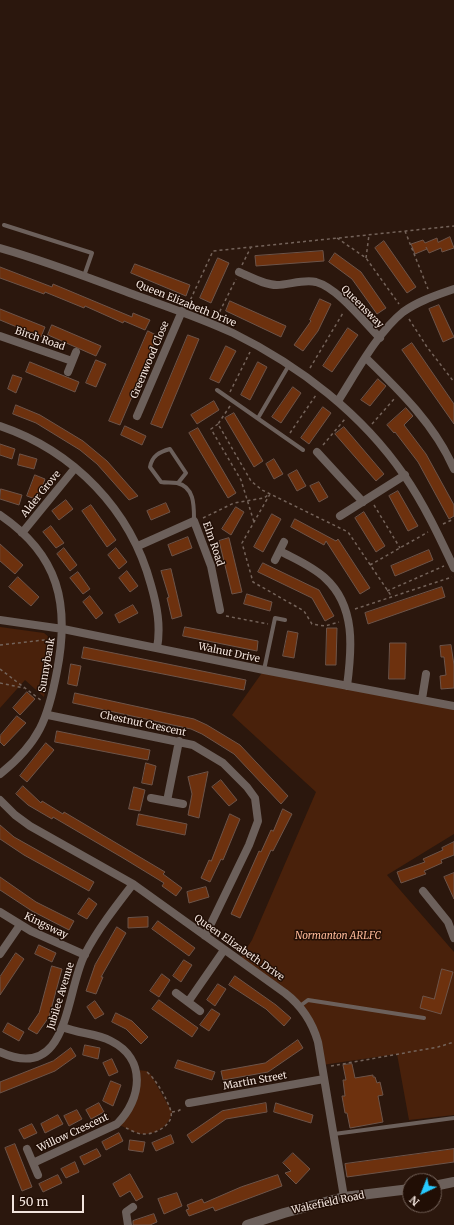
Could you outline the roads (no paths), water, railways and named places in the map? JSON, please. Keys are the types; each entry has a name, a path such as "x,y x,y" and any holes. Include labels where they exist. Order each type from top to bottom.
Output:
{"street":[{"name":"Queen Elizabeth Drive","path":"0,248 84,276 214,324 254,344 289,365 338,401 388,453 405,476 435,528 453,566"},
{"name":"Queensway","path":"239,272 275,285 316,282 326,286 380,338"},
{"name":"Queensway","path":"338,401 380,338 404,311 454,289"},
{"name":"Greenwood Close","path":"137,416 184,312"},
{"name":"Birch Road","path":"0,338 72,361"},
{"name":"Birch Road","path":"68,372 76,352"},
{"path":"366,358 400,392 424,419 448,454 454,469"},
{"path":"0,426 35,441 59,455 102,493 117,511 138,546 154,597 159,635 157,648"},
{"path":"317,452 366,500"},
{"name":"Alder Grove","path":"22,533 75,468"},
{"path":"340,516 405,476"},
{"name":"Sunnybank","path":"0,515 34,545 52,572 60,596 63,629 49,711 33,742 23,754 0,774"},
{"name":"Elm Road","path":"138,546 194,521 211,566 220,610"},
{"path":"275,560 284,542"},
{"path":"280,550 314,570 326,579 341,601 347,615 351,636 347,686"},
{"name":"Walnut Drive","path":"0,620 63,629 264,670 454,706"},
{"path":"422,699 426,674"},
{"name":"Chestnut Crescent","path":"49,711 192,745 223,763 247,787 255,798 258,809 258,822 254,834 205,936"},
{"path":"167,801 179,741"},
{"path":"151,798 183,804"},
{"name":"Queen Elizabeth Drive","path":"0,800 15,815 30,826 133,884 285,992 300,1006 314,1031 334,1134 344,1197"},
{"name":"Jubilee Avenue","path":"0,1052 9,1056 23,1059 35,1057 46,1052 56,1041 63,1027 74,983 85,955 133,884"},
{"path":"423,891 448,922 454,938"},
{"name":"Kingsway","path":"0,912 20,925 85,955"},
{"path":"0,954 20,925"},
{"path":"188,1002 224,950"},
{"path":"176,993 200,1011"},
{"name":"Willow Crescent","path":"33,1163 117,1124 125,1116 132,1104 138,1080 137,1070 123,1049 112,1041 99,1036 75,1033 63,1027"},
{"name":"Martin Street","path":"189,1103 324,1079"},
{"name":"Willow Crescent","path":"27,1149 38,1175"},
{"path":"442,1184 454,1182"},
{"name":"Wakefield Road","path":"247,1225 284,1213 344,1197 402,1190"},
{"path":"128,1225 126,1212 133,1207"}],"lane":[{"path":"4,225 92,253 84,276"},
{"path":"258,418 289,365"},
{"path":"217,390 303,450"},
{"path":"178,483 186,472 170,449 159,452 151,461 150,467 160,482 178,483 190,492 194,502 194,521"},
{"path":"264,670 275,618 285,620"},
{"path":"300,1006 308,1000 424,1018"},
{"path":"334,1134 454,1118"}],"park label":[{"name":"Normanton ARLFC","path":"338,936"}]}
